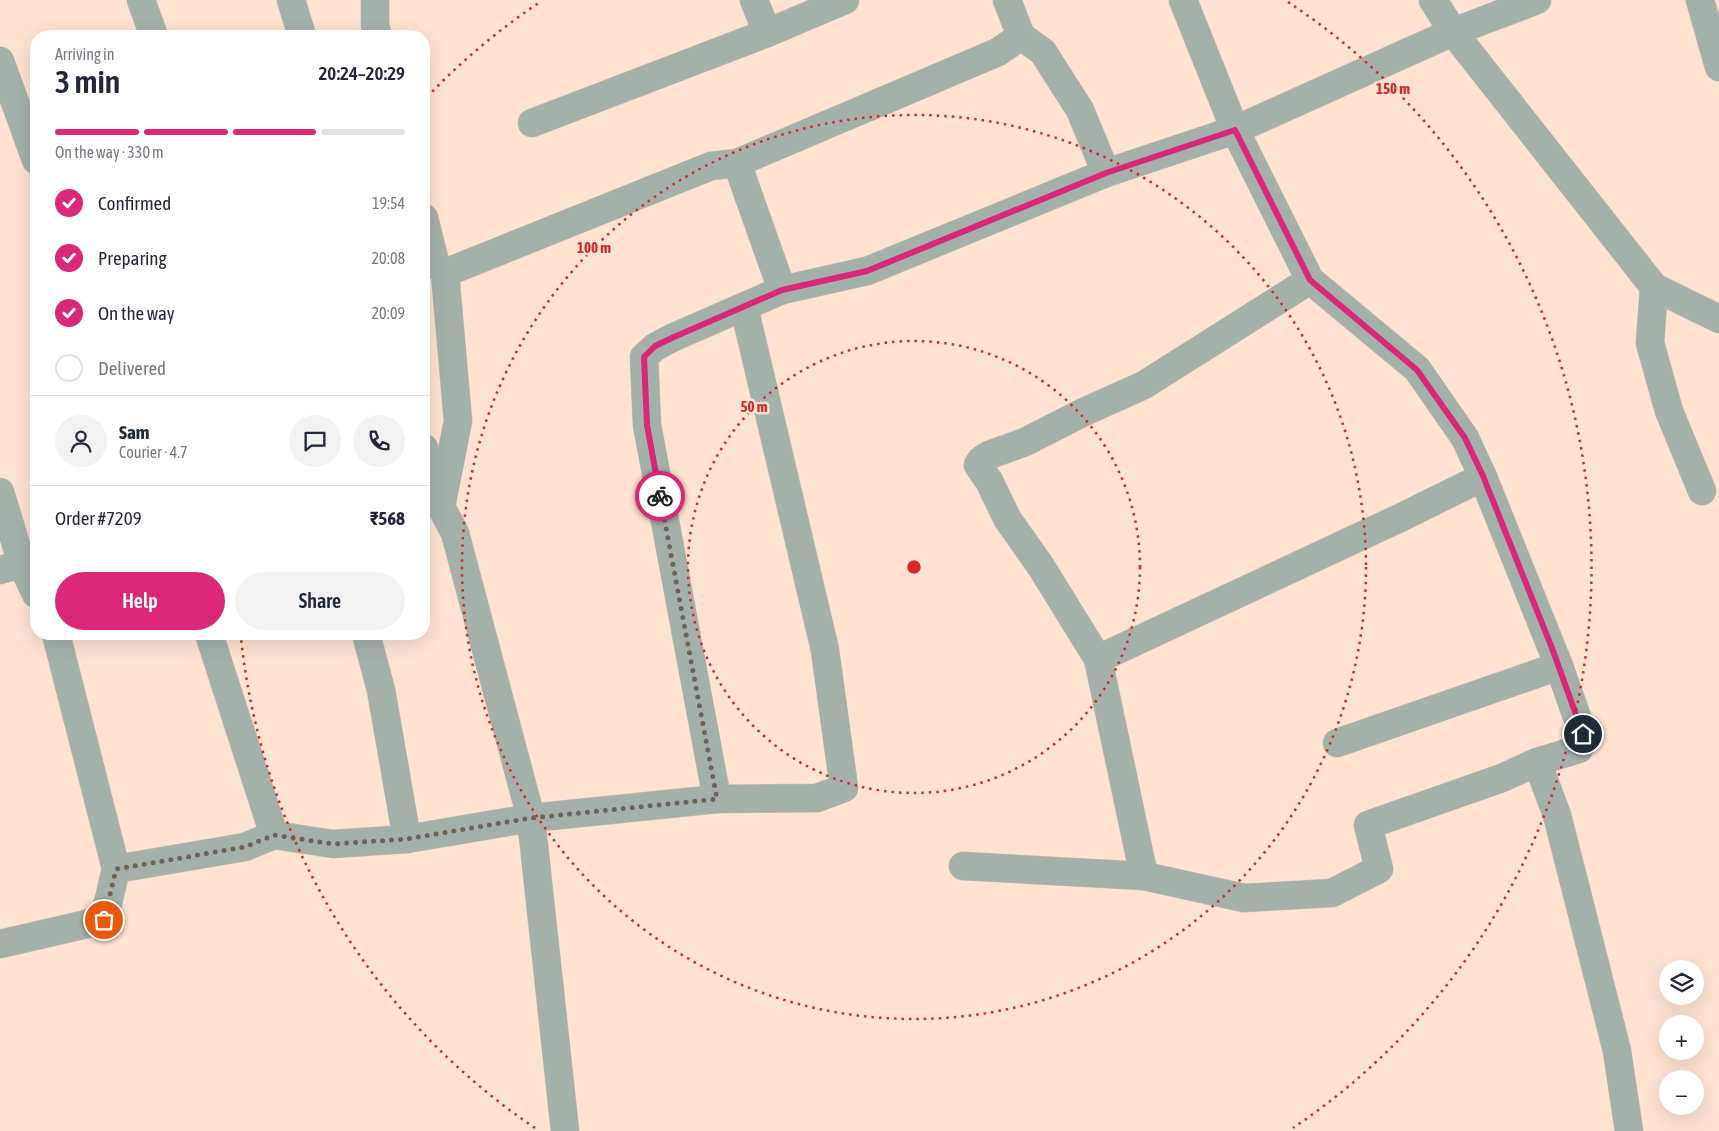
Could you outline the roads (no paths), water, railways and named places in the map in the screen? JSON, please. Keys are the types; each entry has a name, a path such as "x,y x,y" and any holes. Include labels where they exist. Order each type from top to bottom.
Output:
{"street":[{"path":"141,0 152,30"},
{"path":"291,0 300,30"},
{"path":"375,0 376,30"},
{"path":"754,0 767,33"},
{"path":"532,123 767,33 845,0"},
{"path":"1007,0 1021,36 1043,52 1080,110 1106,173"},
{"path":"962,866 1144,876 1244,898 1332,893 1380,868 1368,825 1502,778 1537,762 1578,749 1583,734 1559,666 1483,476 1465,438 1417,370 1310,280 1235,130 1183,0"},
{"path":"1433,0 1453,32 1654,287 1719,319"},
{"path":"717,799 647,425 644,357 655,346 782,290 867,271 1106,173 1235,130 1453,32 1536,0"},
{"path":"1700,0 1719,67"},
{"path":"445,273 711,166 736,163 998,52 1021,36"},
{"path":"0,61 30,144"},
{"path":"736,163 782,290"},
{"path":"430,242 435,262 445,273 458,421 432,510"},
{"path":"1144,876 1098,659 1040,566 1008,520 990,481 978,466 989,455 1025,442 1084,412 1144,385 1310,280"},
{"path":"1654,287 1650,343 1669,411 1702,491"},
{"path":"116,869 245,847 274,835 333,844 407,839 531,818 717,799 817,798 844,788 825,650 744,307"},
{"path":"1098,659 1404,516 1483,476"},
{"path":"0,492 11,567 30,588"},
{"path":"430,494 432,510 455,533 531,818 565,1131"},
{"path":"0,944 104,920 116,869 58,640"},
{"path":"211,640 274,835"},
{"path":"368,640 381,690 407,839"},
{"path":"1337,743 1559,666"},
{"path":"1537,762 1557,815 1617,1051 1629,1131"}]}
